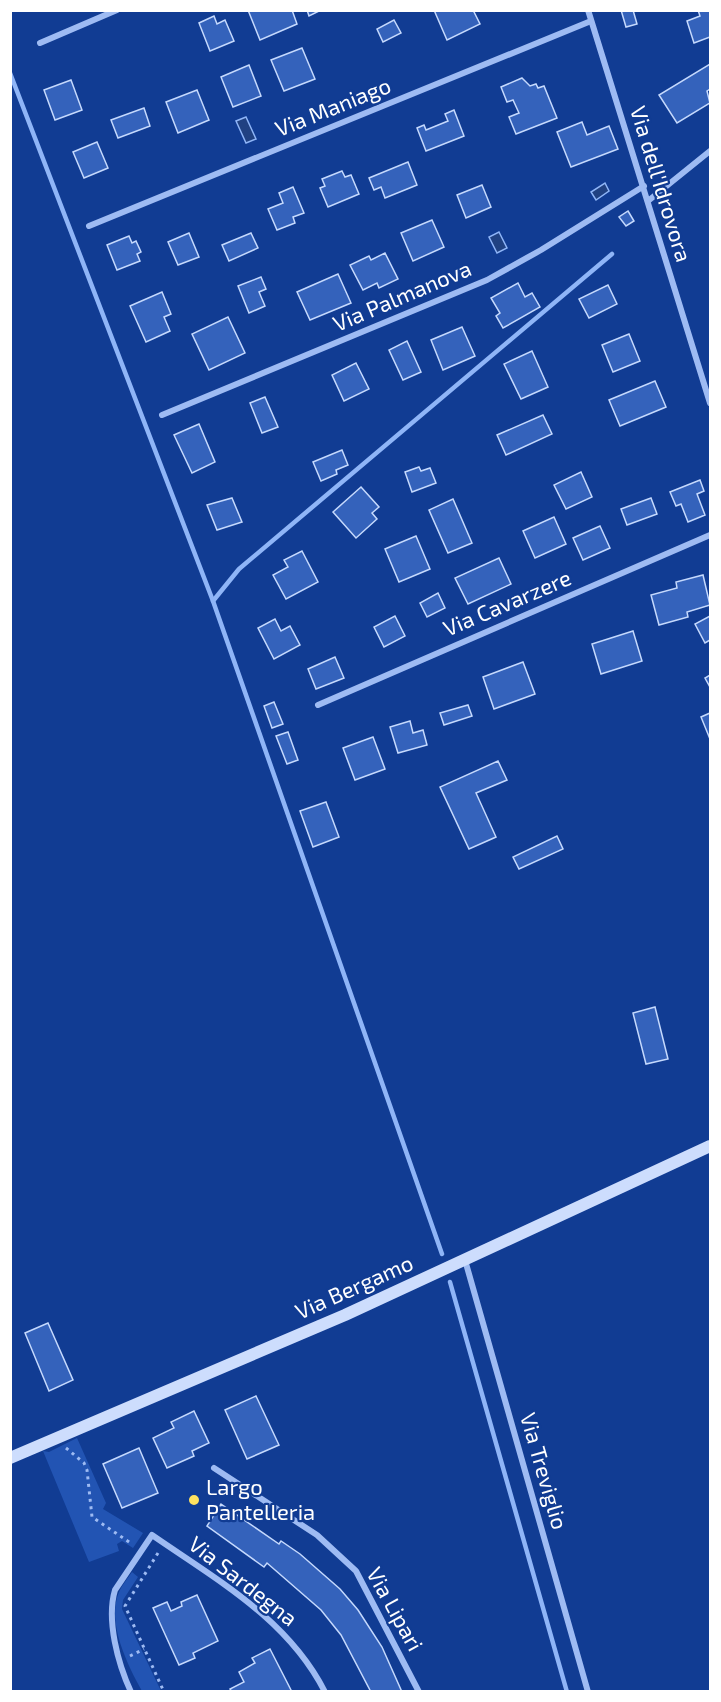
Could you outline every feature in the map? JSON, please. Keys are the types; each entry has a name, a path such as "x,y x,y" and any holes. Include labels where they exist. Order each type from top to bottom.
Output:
{"street":[{"path":"40,43 117,10"},
{"name":"Via dell'Idrovora","path":"588,10 711,403"},
{"name":"Via Maniago","path":"89,226 591,21"},
{"path":"648,201 711,151"},
{"name":"Via Palmanova","path":"162,415 487,280 541,250 644,186"},
{"name":"Via Cavarzere","path":"318,705 711,535"},
{"name":"Via Bergamo","path":"10,1458 345,1315 711,1146"},
{"name":"Via Treviglio","path":"465,1260 588,1692"},
{"name":"Via Lipari","path":"214,1468 317,1536 356,1572 419,1692"},
{"name":"Via Sardegna","path":"141,1550 152,1535 242,1597 278,1627 302,1654 325,1692"},
{"path":"131,1692 120,1661 112,1598 141,1550"}],"path":[{"path":"59,1438 63,1445 84,1463 87,1470 92,1517 141,1550"},
{"path":"164,1544 124,1606 164,1692"},
{"path":"120,1661 144,1649"}],"shaded area":[{"path":"246,117 256,139 246,143 236,121"},
{"path":"605,183 609,191 596,200 591,192"},
{"path":"499,232 507,248 497,253 489,237"},
{"path":"77,1438 106,1503 103,1509 143,1533 133,1548 122,1541 117,1544 119,1551 89,1562 43,1451 49,1452"},
{"path":"132,1572 138,1577 123,1600 122,1609 161,1691 142,1691 120,1643 115,1617 116,1604 120,1589"}],"building":[{"path":"248,10 292,10 297,24 260,40"},
{"path":"307,10 321,10 309,16"},
{"path":"434,10 473,10 480,24 447,40"},
{"path":"621,10 633,10 637,24 626,27"},
{"path":"698,10 710,10 710,37 694,43 687,21 700,16"},
{"path":"214,16 217,24 225,20 234,41 210,51 199,23"},
{"path":"394,20 401,33 383,42 377,29"},
{"path":"302,48 315,79 284,91 271,60"},
{"path":"710,64 710,89 707,91 710,103 677,123 659,95"},
{"path":"249,65 261,96 233,107 221,77"},
{"path":"522,78 530,86 536,84 538,88 544,86 557,118 516,134 509,117 519,113 513,100 507,102 501,87"},
{"path":"71,80 82,110 55,120 44,90"},
{"path":"197,90 209,120 178,133 166,102"},
{"path":"144,108 150,126 118,138 111,120"},
{"path":"454,110 464,136 426,151 417,128 424,125 426,130 448,121 445,114"},
{"path":"582,122 587,135 609,126 618,149 571,167 557,132"},
{"path":"97,142 108,168 84,178 73,152"},
{"path":"408,162 417,185 385,198 381,187 374,190 369,178"},
{"path":"342,171 345,177 351,175 359,194 328,207 320,188 325,186 322,179"},
{"path":"482,185 491,207 466,218 457,195"},
{"path":"293,187 304,213 293,217 295,223 277,230 268,209 283,203 279,193"},
{"path":"628,211 634,221 626,226 619,217"},
{"path":"432,220 444,247 413,261 401,233"},
{"path":"189,233 199,257 178,265 168,242"},
{"path":"251,233 258,248 229,261 222,245"},
{"path":"129,236 132,243 136,241 141,252 137,254 140,261 117,270 107,245"},
{"path":"385,253 398,279 379,288 377,283 363,290 350,265 369,256 371,260"},
{"path":"338,274 351,303 310,320 297,292"},
{"path":"261,277 266,289 259,292 265,306 249,313 238,286"},
{"path":"518,283 525,297 532,293 540,307 503,328 496,316 500,313 491,298"},
{"path":"608,285 617,304 589,318 579,299"},
{"path":"162,292 171,314 164,317 170,331 146,342 130,306"},
{"path":"228,317 245,353 209,370 192,334"},
{"path":"462,327 475,356 443,370 431,340"},
{"path":"629,334 640,361 613,372 602,345"},
{"path":"407,341 421,372 403,380 389,350"},
{"path":"532,351 548,387 521,399 504,364"},
{"path":"356,363 369,389 344,401 332,375"},
{"path":"655,381 666,407 620,426 609,400"},
{"path":"265,397 278,427 262,433 250,403"},
{"path":"543,415 552,434 506,455 497,435"},
{"path":"199,424 215,462 192,473 174,435"},
{"path":"342,450 348,465 336,470 337,474 321,481 313,462"},
{"path":"419,467 421,471 430,468 436,483 412,492 405,472"},
{"path":"581,472 592,497 566,509 554,485"},
{"path":"700,480 704,491 697,494 705,515 688,522 681,504 676,506 670,492"},
{"path":"361,487 379,507 372,513 377,519 356,538 333,512"},
{"path":"232,498 242,522 217,530 207,505"},
{"path":"651,498 657,514 627,525 621,509"},
{"path":"453,499 472,543 448,553 429,510"},
{"path":"554,517 566,544 535,558 523,531"},
{"path":"600,526 610,548 583,560 573,538"},
{"path":"416,536 430,569 399,582 385,549"},
{"path":"302,551 318,582 286,599 273,575 288,567 284,560"},
{"path":"499,558 511,584 468,604 455,578"},
{"path":"703,575 710,605 687,612 688,617 659,625 651,595 677,588 676,582"},
{"path":"438,593 445,608 427,617 420,603"},
{"path":"395,616 405,636 384,647 374,627"},
{"path":"710,616 710,640 705,643 695,624"},
{"path":"275,619 281,631 290,626 300,645 274,659 258,628"},
{"path":"633,631 642,661 601,674 592,644"},
{"path":"335,657 344,678 316,689 308,669"},
{"path":"523,662 535,694 494,709 483,677"},
{"path":"710,675 710,687 705,678"},
{"path":"274,702 283,724 272,728 264,706"},
{"path":"468,705 472,716 444,725 440,713"},
{"path":"710,713 710,739 701,717"},
{"path":"410,721 413,733 423,730 427,745 398,753 390,727"},
{"path":"288,732 298,760 287,764 276,736"},
{"path":"373,737 385,769 355,780 343,748"},
{"path":"498,761 507,780 476,793 496,837 469,849 440,787"},
{"path":"326,802 339,837 313,847 300,811"},
{"path":"557,836 563,849 519,869 513,857"},
{"path":"655,1007 668,1059 646,1064 633,1013"},
{"path":"48,1323 73,1380 49,1391 25,1333"},
{"path":"256,1396 279,1445 247,1459 225,1410"},
{"path":"194,1411 209,1443 192,1451 194,1456 167,1468 153,1438 174,1428 171,1422"},
{"path":"139,1448 158,1493 122,1508 103,1464"},
{"path":"221,1504 279,1544 281,1541 300,1554 340,1589 358,1610 382,1647 402,1692 371,1692 341,1635 321,1610 267,1563 264,1567 207,1526"},
{"path":"197,1595 218,1641 193,1653 195,1658 179,1665 153,1608 167,1602 171,1611 182,1606 181,1602"},
{"path":"270,1649 292,1692 232,1692 230,1689 244,1682 239,1672 255,1663 252,1658"}],"waterway":[{"path":"10,73 213,601 442,1254"},
{"path":"213,601 239,569 612,254"},
{"path":"450,1282 567,1692"}],"place":[{"name":"Largo Pantelleria","path":"194,1500"}]}
